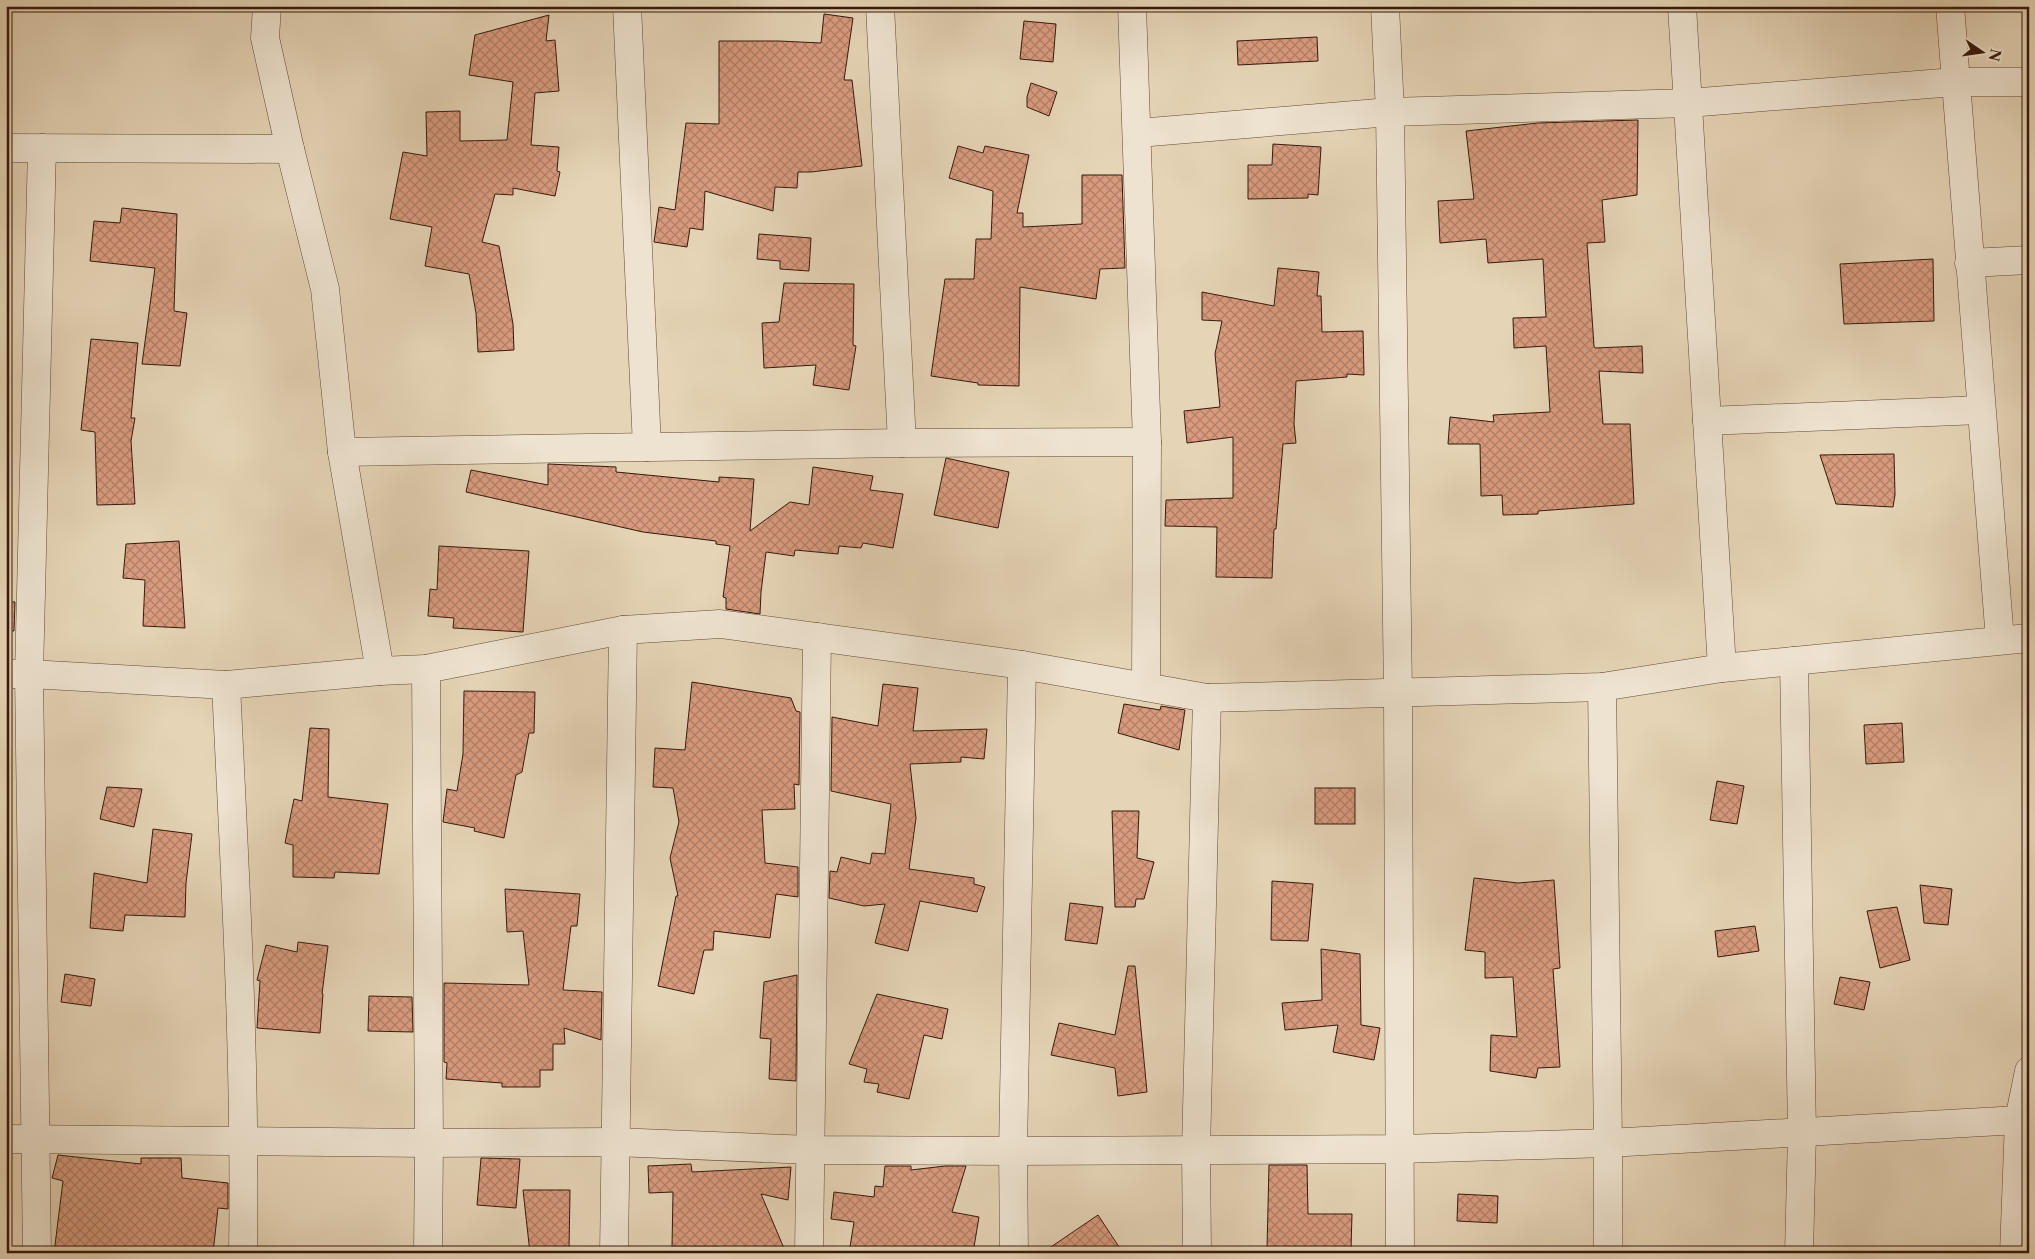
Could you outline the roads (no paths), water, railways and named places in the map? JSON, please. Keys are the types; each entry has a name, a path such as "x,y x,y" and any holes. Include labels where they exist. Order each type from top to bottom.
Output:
{"street":[{"path":"267,6 265,38 325,289 342,452 380,671"},
{"path":"627,6 647,447"},
{"path":"880,6 902,444"},
{"path":"1132,6 1138,133 1147,442 1146,687"},
{"path":"1385,6 1390,112 1398,694 1400,1253"},
{"path":"1682,6 1722,668"},
{"path":"1950,6 2000,640"},
{"path":"1138,133 1390,112 1688,103 1955,82 2029,82"},
{"path":"6,148 290,149"},
{"path":"37,1253 36,1139 18,674 42,148"},
{"path":"1969,263 2029,260"},
{"path":"1707,421 1981,410"},
{"path":"342,452 1147,442"},
{"path":"18,674 226,685 380,671 426,669 623,630 720,624 1022,665 1207,698 1602,687 1722,668 2029,638"},
{"path":"614,1253 623,630"},
{"path":"809,1253 817,637"},
{"path":"1794,661 1802,1134 1799,1253"},
{"path":"1014,1253 1013,1152 1022,665"},
{"path":"426,669 428,1253"},
{"path":"226,685 239,958 244,1141 243,1253"},
{"path":"1602,687 1608,1253"},
{"path":"1197,1253 1196,1151 1207,698"},
{"path":"2014,1253 2019,1120 2029,1071"},
{"path":"6,1139 429,1143 615,1142 810,1150 1196,1151 1400,1149 1608,1143 1802,1134 2019,1120"}]}
